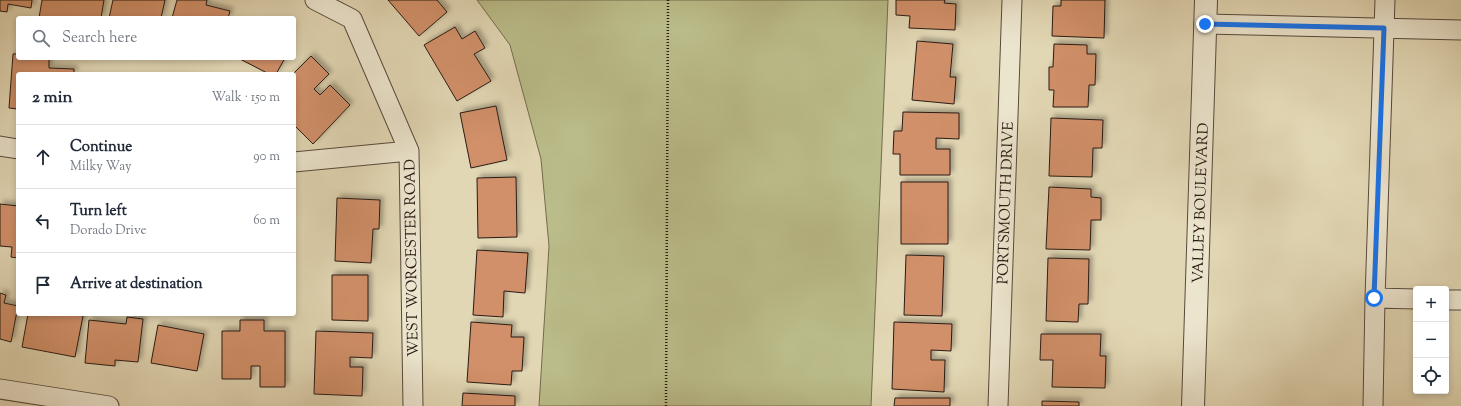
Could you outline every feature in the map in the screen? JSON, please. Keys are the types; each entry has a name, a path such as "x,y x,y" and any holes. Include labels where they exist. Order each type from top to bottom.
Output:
{"street":[{"name":"WEST WORCESTER ROAD","path":"315,0 352,19 409,151 413,406"},
{"name":"PORTSMOUTH DRIVE","path":"998,406 1012,0"},
{"name":"VALLEY BOULEVARD","path":"1193,406 1206,0"},
{"path":"1373,406 1374,298 1385,0"},
{"path":"1205,24 1461,30"},
{"path":"0,146 16,149"},
{"path":"296,162 409,151"},
{"path":"1374,298 1413,299"},
{"path":"1449,300 1461,300"},
{"path":"0,389 109,406"}],"path":[{"path":"666,406 668,0"}],"green space":[{"path":"477,0 888,0 871,406 539,406 549,246 541,159 510,45"}],"building":[{"path":"0,0 32,0 31,8 8,4 7,12 0,11"},
{"path":"42,0 104,0 101,16 39,16"},
{"path":"113,0 165,0 161,16 109,16"},
{"path":"177,0 207,0 206,5 230,11 229,16 173,16"},
{"path":"388,0 437,0 447,12 419,36"},
{"path":"896,0 945,0 944,3 956,4 955,30 909,28 910,16 896,15"},
{"path":"1061,0 1105,0 1104,38 1052,36 1053,6 1061,6"},
{"path":"455,27 462,39 475,31 485,48 474,54 491,81 457,101 424,45"},
{"path":"917,41 953,44 950,77 956,77 954,104 912,100"},
{"path":"1054,44 1087,45 1087,54 1096,54 1095,85 1089,85 1088,107 1053,107 1054,90 1049,90 1049,67 1053,67"},
{"path":"13,54 16,54 16,60 49,60 49,68 74,69 74,72 16,72 16,109 9,108"},
{"path":"311,56 329,74 314,89 320,95 330,85 350,105 313,144 296,127 295,72"},
{"path":"242,60 284,60 277,72 265,72"},
{"path":"496,106 507,160 471,168 460,113"},
{"path":"903,112 959,113 959,139 936,138 936,149 950,149 950,175 900,175 900,154 893,154 894,131 902,131"},
{"path":"1051,118 1103,120 1102,148 1093,148 1092,177 1049,176"},
{"path":"516,177 517,237 478,238 477,178"},
{"path":"901,182 948,182 948,244 901,244"},
{"path":"1049,187 1091,189 1091,197 1101,198 1101,220 1091,220 1090,250 1046,249"},
{"path":"337,198 380,200 379,229 373,229 371,263 335,261"},
{"path":"0,204 16,206 16,258 11,257 12,247 0,246"},
{"path":"477,250 528,253 525,293 504,291 503,317 473,315"},
{"path":"906,255 944,256 942,316 904,315"},
{"path":"1048,258 1089,259 1088,304 1079,304 1078,322 1046,321"},
{"path":"332,275 368,275 368,321 332,320"},
{"path":"0,293 6,295 4,303 16,306 16,316 11,342 0,339"},
{"path":"28,316 83,316 75,357 22,347"},
{"path":"127,317 143,319 138,362 115,360 115,366 85,363 89,320 126,324"},
{"path":"240,320 264,320 264,331 285,331 285,387 260,387 260,366 251,366 251,379 222,379 222,331 240,331"},
{"path":"471,322 512,325 511,337 524,337 522,371 512,371 511,385 467,382"},
{"path":"894,322 952,324 951,351 931,350 931,360 945,360 944,392 892,389"},
{"path":"158,325 204,334 197,371 151,363"},
{"path":"316,331 373,333 372,358 350,357 350,367 363,367 362,396 314,394"},
{"path":"1041,334 1101,334 1100,356 1106,356 1105,388 1052,387 1053,360 1040,360"},
{"path":"463,393 515,396 515,406 462,406"},
{"path":"895,398 950,398 950,406 894,406"},
{"path":"1042,401 1079,402 1079,406 1042,406"}],"route":[{"path":"1205,24 1384,28 1374,298"}]}
